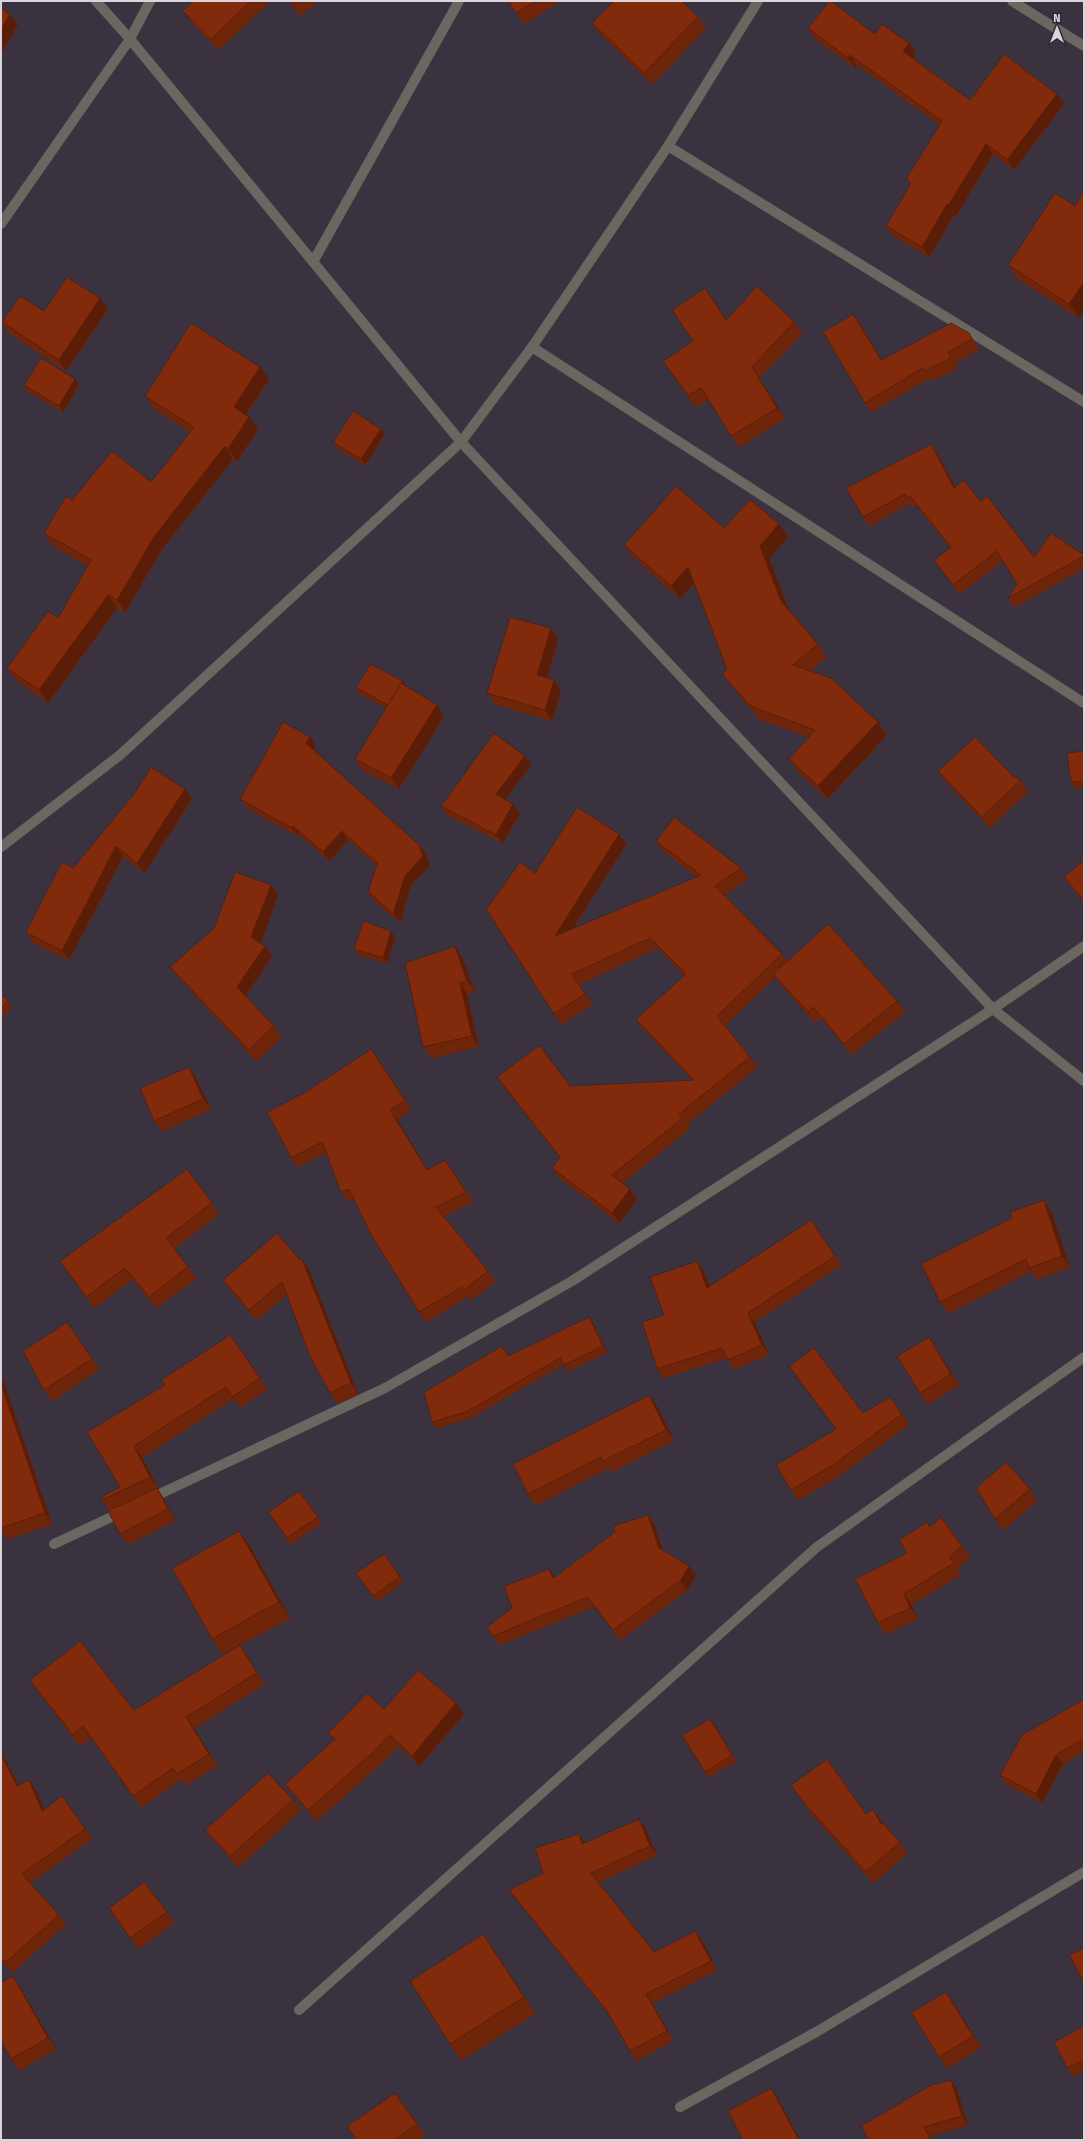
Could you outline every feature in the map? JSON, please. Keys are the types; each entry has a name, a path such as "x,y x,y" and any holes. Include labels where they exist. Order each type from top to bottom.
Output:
{"street":[{"path":"96,1 130,38 461,442 993,1009 1084,1081"},
{"path":"1,224 130,38 150,1"},
{"path":"313,262 459,1"},
{"path":"1,847 120,755 461,442 532,347 668,146 758,1"},
{"path":"1012,1 1084,46"},
{"path":"668,146 1084,402"},
{"path":"532,347 1084,703"},
{"path":"54,1544 385,1388 566,1285 993,1009 1084,946"},
{"path":"299,2010 817,1547 1084,1357"},
{"path":"680,2107 818,2031 1084,1872"}],"building":[{"path":"193,1 251,1 211,39 183,11"},
{"path":"289,1 296,1 292,4"},
{"path":"508,1 536,1 516,13"},
{"path":"614,1 682,1 698,17 644,73 592,23"},
{"path":"829,1 875,34 882,24 909,43 903,51 970,100 1004,54 1057,94 1007,160 986,144 948,206 947,204 922,247 886,226 911,183 906,179 942,121 850,55 848,58 808,28"},
{"path":"1,8 10,14 1,30"},
{"path":"1084,190 1084,282 1069,304 1008,265 1055,193 1075,206"},
{"path":"67,277 100,298 59,360 2,322 20,296 44,311"},
{"path":"757,286 794,322 752,367 777,408 731,436 701,388 688,396 663,361 693,341 672,310 705,288 726,320"},
{"path":"853,314 881,360 951,323 969,333 972,339 948,353 951,358 925,371 923,368 865,403 823,332"},
{"path":"191,323 260,367 234,407 249,417 228,449 225,446 154,537 117,600 108,595 39,690 7,668 48,611 58,618 91,560 44,533 66,496 72,500 112,451 151,482 194,427 145,396"},
{"path":"41,358 75,379 59,406 24,385"},
{"path":"353,411 381,429 361,459 333,442"},
{"path":"931,444 954,488 964,480 980,501 987,496 1034,557 1051,533 1084,556 1008,598 1017,584 997,551 953,585 934,560 951,547 910,496 907,498 905,494 863,517 846,488"},
{"path":"676,486 724,528 750,499 779,524 760,546 781,601 818,644 793,665 831,678 878,722 818,786 789,759 815,730 750,706 722,674 727,669 688,567 671,586 624,545"},
{"path":"510,617 551,628 537,675 554,680 545,710 487,693"},
{"path":"370,664 403,681 388,705 356,688"},
{"path":"401,683 437,705 391,778 355,759"},
{"path":"283,722 310,737 306,743 419,845 423,856 405,876 393,914 368,892 377,863 342,831 323,852 293,826 292,828 240,799"},
{"path":"494,733 525,756 496,794 513,804 496,835 441,806"},
{"path":"975,737 1013,776 1021,780 982,817 938,771"},
{"path":"1084,751 1084,781 1071,782 1067,753"},
{"path":"151,767 185,789 137,863 116,846 62,951 26,932 62,862 73,868 134,794"},
{"path":"577,807 619,834 555,936 701,875 656,841 674,817 741,868 715,886 782,954 717,1016 750,1057 679,1114 683,1118 612,1175 630,1189 612,1213 552,1168 560,1157 497,1077 539,1045 570,1086 694,1080 636,1019 686,974 650,938 572,974 585,994 554,1014 486,909 520,862 535,873"},
{"path":"1084,860 1084,901 1064,877"},
{"path":"235,872 271,885 251,937 265,946 237,987 274,1026 249,1050 170,967 214,928"},
{"path":"363,921 391,931 383,958 354,949"},
{"path":"828,924 897,1001 844,1044 813,1007 808,1012 773,974"},
{"path":"455,946 467,981 460,983 472,1036 423,1047 405,963"},
{"path":"1,994 8,1001 1,1008"},
{"path":"371,1049 405,1100 390,1110 427,1170 445,1160 466,1192 436,1207 488,1271 464,1290 462,1287 419,1312 370,1233 349,1189 341,1192 322,1142 291,1158 267,1112 304,1093"},
{"path":"189,1067 203,1099 154,1121 140,1088"},
{"path":"187,1169 212,1203 166,1238 188,1267 149,1297 125,1268 86,1297 60,1261"},
{"path":"1044,1200 1062,1256 1029,1268 1026,1259 940,1302 921,1264 1012,1218 1010,1212"},
{"path":"811,1220 835,1256 748,1313 762,1345 728,1360 722,1348 657,1369 642,1322 664,1315 650,1277 697,1261 707,1288"},
{"path":"277,1233 300,1260 302,1259 351,1383 330,1393 309,1354 282,1282 249,1310 223,1280"},
{"path":"589,1317 603,1346 564,1365 560,1358 466,1412 432,1422 424,1392 502,1346 508,1356"},
{"path":"67,1322 92,1359 44,1390 23,1351"},
{"path":"230,1335 260,1378 232,1397 226,1387 134,1446 150,1477 102,1500 101,1497 120,1487 87,1432 165,1385 161,1380"},
{"path":"929,1337 951,1374 920,1393 897,1356"},
{"path":"814,1348 863,1413 890,1397 902,1414 833,1465 791,1490 776,1465 836,1429 789,1366"},
{"path":"1,1384 45,1513 1,1528"},
{"path":"649,1395 666,1430 603,1461 601,1457 528,1494 513,1464"},
{"path":"1006,1462 1030,1489 995,1519 976,1488"},
{"path":"157,1488 168,1509 120,1534 108,1511"},
{"path":"299,1491 318,1517 287,1538 268,1512"},
{"path":"648,1515 659,1548 689,1566 680,1581 613,1630 588,1597 493,1636 487,1627 512,1608 504,1586 549,1569 553,1578 615,1532 613,1526"},
{"path":"941,1517 962,1546 950,1557 954,1563 904,1594 910,1608 878,1623 855,1579 907,1553 899,1540 927,1522 930,1527"},
{"path":"239,1531 279,1602 212,1639 172,1568"},
{"path":"384,1554 400,1577 373,1596 356,1573"},
{"path":"80,1641 134,1710 240,1645 257,1673 186,1717 209,1754 177,1774 173,1768 133,1796 83,1726 73,1735 30,1680"},
{"path":"418,1670 456,1703 412,1756 390,1735 370,1755 308,1810 285,1784 335,1739 328,1733 367,1693 384,1709"},
{"path":"1084,1699 1084,1739 1056,1755 1036,1794 1000,1775 1022,1735"},
{"path":"710,1719 732,1755 705,1772 682,1735"},
{"path":"1,1754 17,1786 29,1780 42,1811 62,1796 85,1829 22,1874 59,1915 5,1963 1,1959"},
{"path":"827,1759 866,1814 873,1809 881,1824 883,1823 900,1842 866,1872 806,1805 791,1785"},
{"path":"268,1773 293,1800 230,1856 205,1830"},
{"path":"639,1819 650,1846 591,1873 654,1952 695,1931 711,1961 646,1994 667,2031 630,2051 607,2011 509,1890 543,1873 535,1848 579,1834 582,1844"},
{"path":"144,1882 167,1912 130,1938 109,1908"},
{"path":"483,1934 524,1997 450,2044 410,1981"},
{"path":"1084,1948 1084,1982 1069,1955"},
{"path":"13,1976 48,2038 11,2059 1,2041 1,1982"},
{"path":"946,1992 973,2036 939,2057 911,2012"},
{"path":"1084,2026 1084,2060 1067,2068 1054,2042"},
{"path":"951,2080 962,2116 924,2127 930,2138 926,2140 869,2140 861,2126 931,2085"},
{"path":"771,2088 799,2140 743,2140 728,2111"},
{"path":"395,2093 417,2124 395,2140 356,2140 347,2126"}]}
